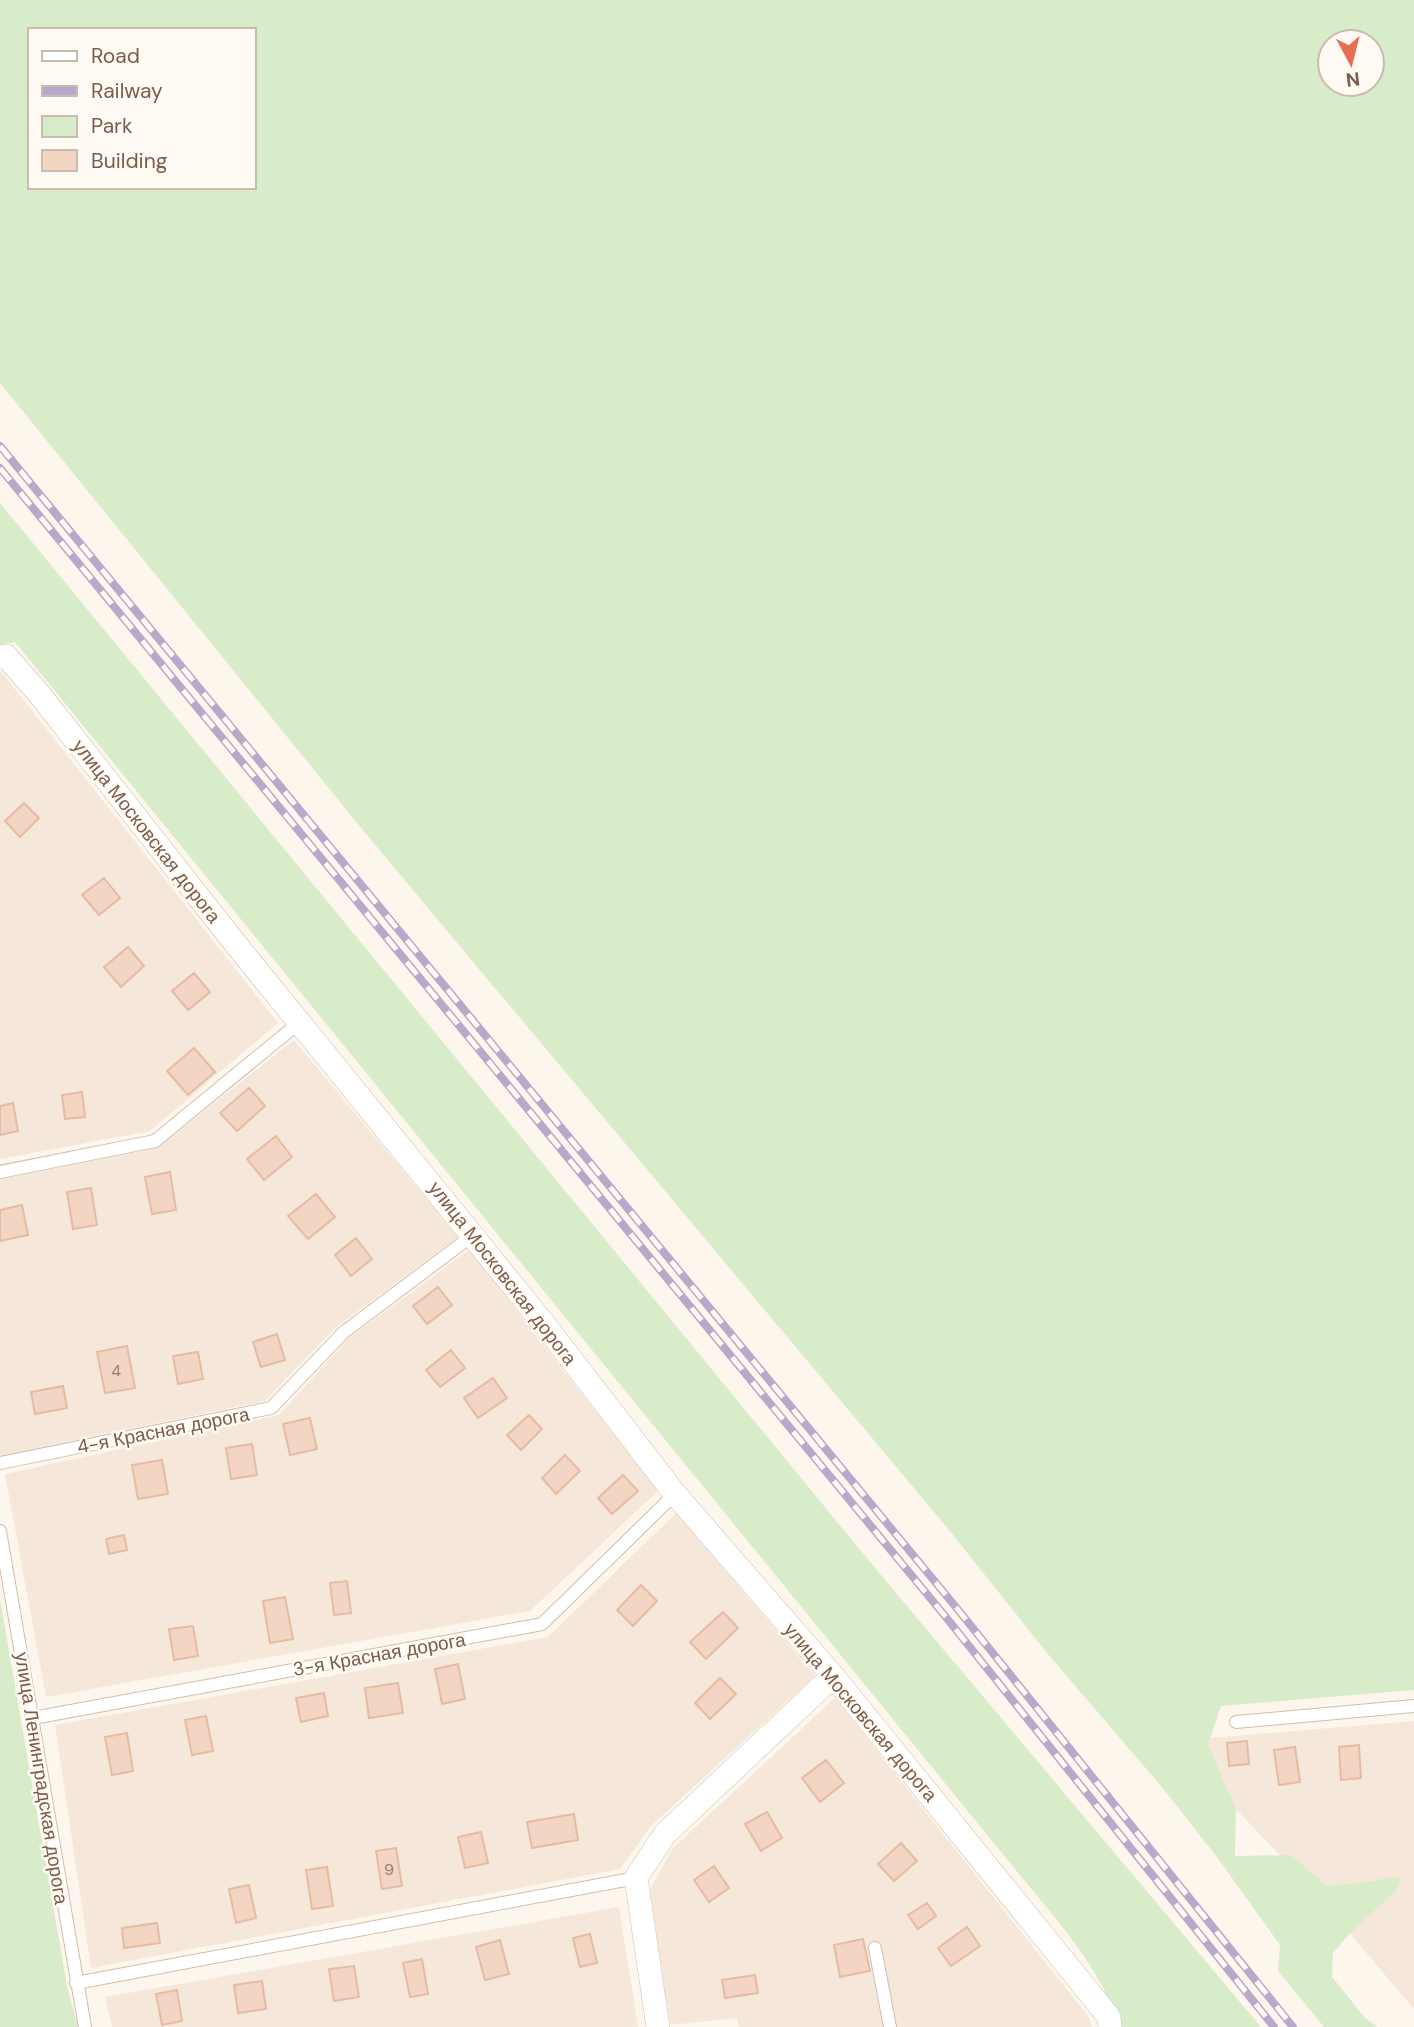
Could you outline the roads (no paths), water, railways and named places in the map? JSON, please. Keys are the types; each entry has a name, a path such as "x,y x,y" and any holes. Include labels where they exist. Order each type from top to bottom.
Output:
{"street":[{"name":"улица Московская дорога","path":"0,657 6,656 40,695 122,801 473,1235 675,1494 833,1676 1008,1891 1109,2017 1110,2027"},
{"path":"658,2027 636,1878 665,1834 833,1676"}],"lane":[{"path":"0,1172 155,1141 300,1022"},
{"name":"4-я Красная дорога","path":"0,1463 271,1408 344,1332 473,1235"},
{"name":"3-я Красная дорога","path":"33,1718 542,1624 675,1494"},
{"name":"улица Ленинградская дорога","path":"0,1531 85,2027"},
{"path":"1236,1722 1414,1706"},
{"path":"76,1983 636,1878"},
{"path":"875,1948 890,2027"}],"railway":[{"path":"0,446 955,1606 1293,2027"},
{"path":"0,468 945,1616 1274,2027"}]}
